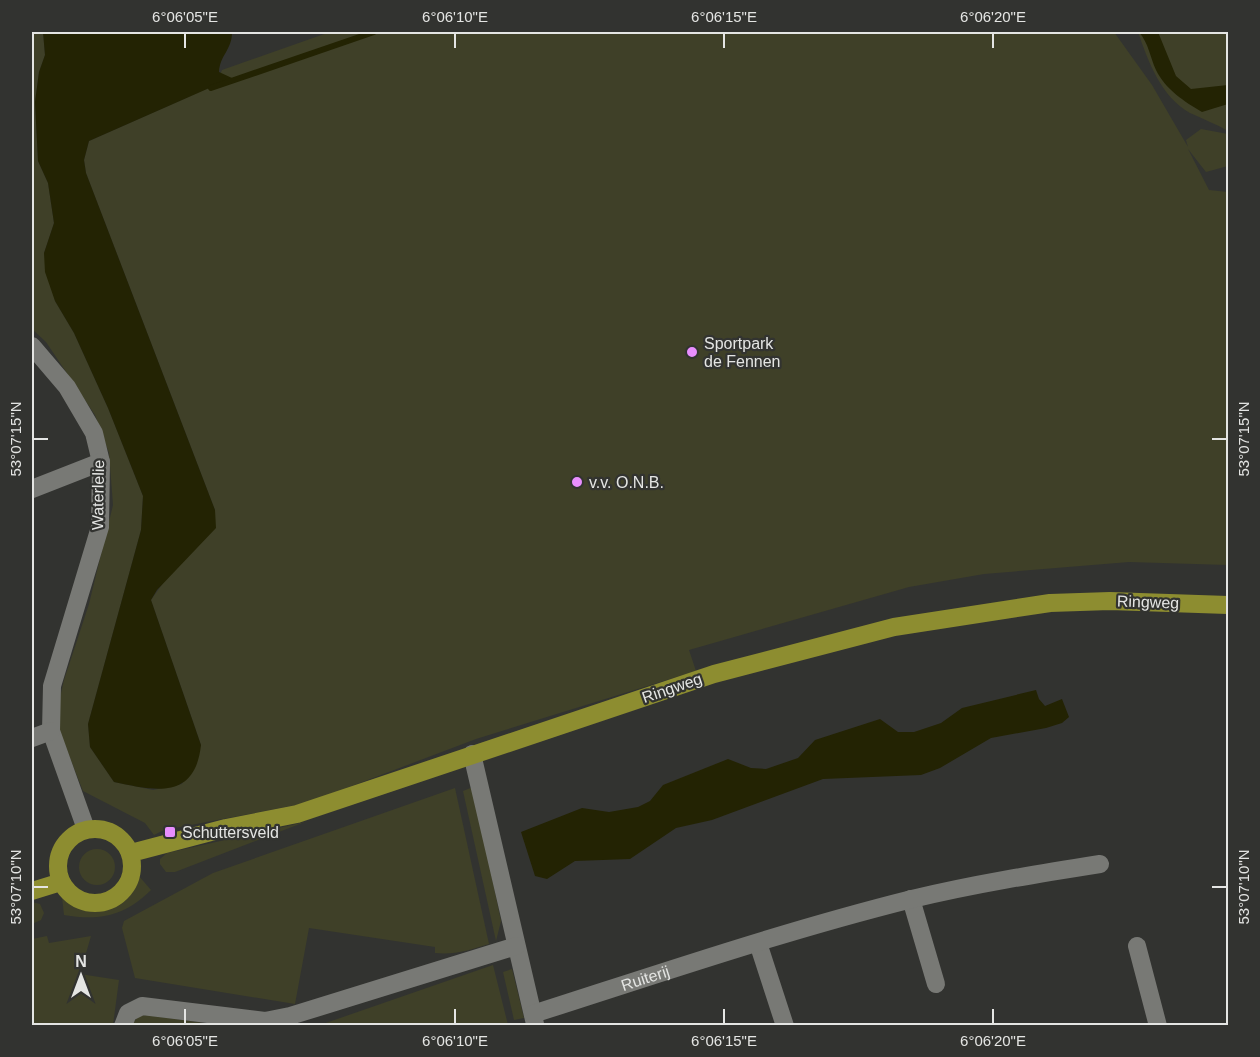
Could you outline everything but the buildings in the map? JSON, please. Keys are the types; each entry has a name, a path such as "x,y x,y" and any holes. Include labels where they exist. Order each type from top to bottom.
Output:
{"main road":[{"name":"Ringweg","path":"131,853 226,828 297,814 721,671 894,627 1050,603 1110,601 1228,605"},
{"path":"86,830 110,831 121,838 131,853 133,868 128,884 111,899 101,902 84,901 74,896 61,882 59,856 65,844 75,834 86,830"},
{"path":"32,891 61,882"}],"street":[{"name":"Waterlelie","path":"32,346 67,387 94,433 101,462 100,527 52,686 51,731 86,830"},
{"path":"32,489 101,462"},
{"path":"32,738 51,731"},
{"path":"472,754 534,1020"},
{"name":"Ruiterij","path":"534,1020 758,943 911,899 965,887 1100,864"},
{"path":"911,899 936,984"},
{"path":"758,943 785,1026"},
{"path":"123,1026 128,1013 142,1006 249,1021 291,1021 516,946"},
{"path":"1137,946 1158,1026"}],"green space":[{"name":"Sportpark de Fennen","path":"32,32 43,32 45,55 39,72 35,102 38,161 48,183 54,223 44,253 55,301 74,333 108,408 143,496 141,530 88,724 90,747 114,782 153,790 182,784 201,745 151,600 215,510 86,173 84,160 89,141 222,82 219,77 222,70 330,32 1114,32 1152,85 1188,147 1186,140 1201,129 1228,134 1228,166 1206,172 1188,149 1209,190 1228,192 1228,565 1129,562 984,574 909,587 689,650 696,671 476,739 307,803 164,830 154,835 145,823 83,791 55,720 64,680 89,604 113,505 109,453 95,415 46,342 32,329"},
{"path":"1138,32 1228,32 1228,131 1190,113 1171,98 1151,66"},
{"path":"473,787 501,921 496,941 463,791"},
{"path":"455,788 489,944 456,953 435,953 435,947 309,928 295,1004 135,978 122,928 124,921 213,873"},
{"path":"305,822 175,872 166,872 160,864 160,859 167,853"},
{"path":"97,849 110,854 115,867 110,880 97,885 84,880 79,867 84,854"},
{"path":"138,875 151,890 132,906 100,917 64,915 62,897 73,904 84,907 106,907 125,895"},
{"path":"32,902 40,904 44,913 41,920 32,924"},
{"path":"47,936 49,943 91,936 80,974 119,980 113,1025 32,1025 32,939"},
{"path":"493,965 508,1025 320,1025"},
{"path":"512,969 524,1018 514,1020 503,972"},
{"path":"147,1015 218,1025 131,1026 138,1016"}],"shaded area":[{"path":"43,32 232,32 219,72 232,78 89,141 84,160 86,173 215,510 216,528 157,590 151,600 201,745 197,763 191,775 182,783 171,788 144,788 114,782 90,747 88,724 141,530 143,496 108,408 74,333 55,301 45,272 44,253 54,223 48,183 38,161 35,102 39,72 45,55"},
{"path":"1139,32 1158,32 1176,76 1191,89 1228,85 1228,104 1202,112 1176,94 1160,77"},
{"path":"1036,690 1045,706 1062,699 1069,717 1062,723 1046,728 991,738 940,768 921,775 823,779 712,820 676,828 630,859 575,861 547,879 535,876 521,832 582,808 609,812 638,807 650,801 663,785 728,759 751,768 766,769 798,758 815,740 880,719 898,732 914,732 941,723 962,708"}],"waterway":[{"path":"211,88 374,32"}],"place":[{"name":"Sportpark de Fennen","path":"692,352"},
{"name":"v.v. O.N.B.","path":"577,482"},
{"name":"Schuttersveld","path":"170,832"}]}
